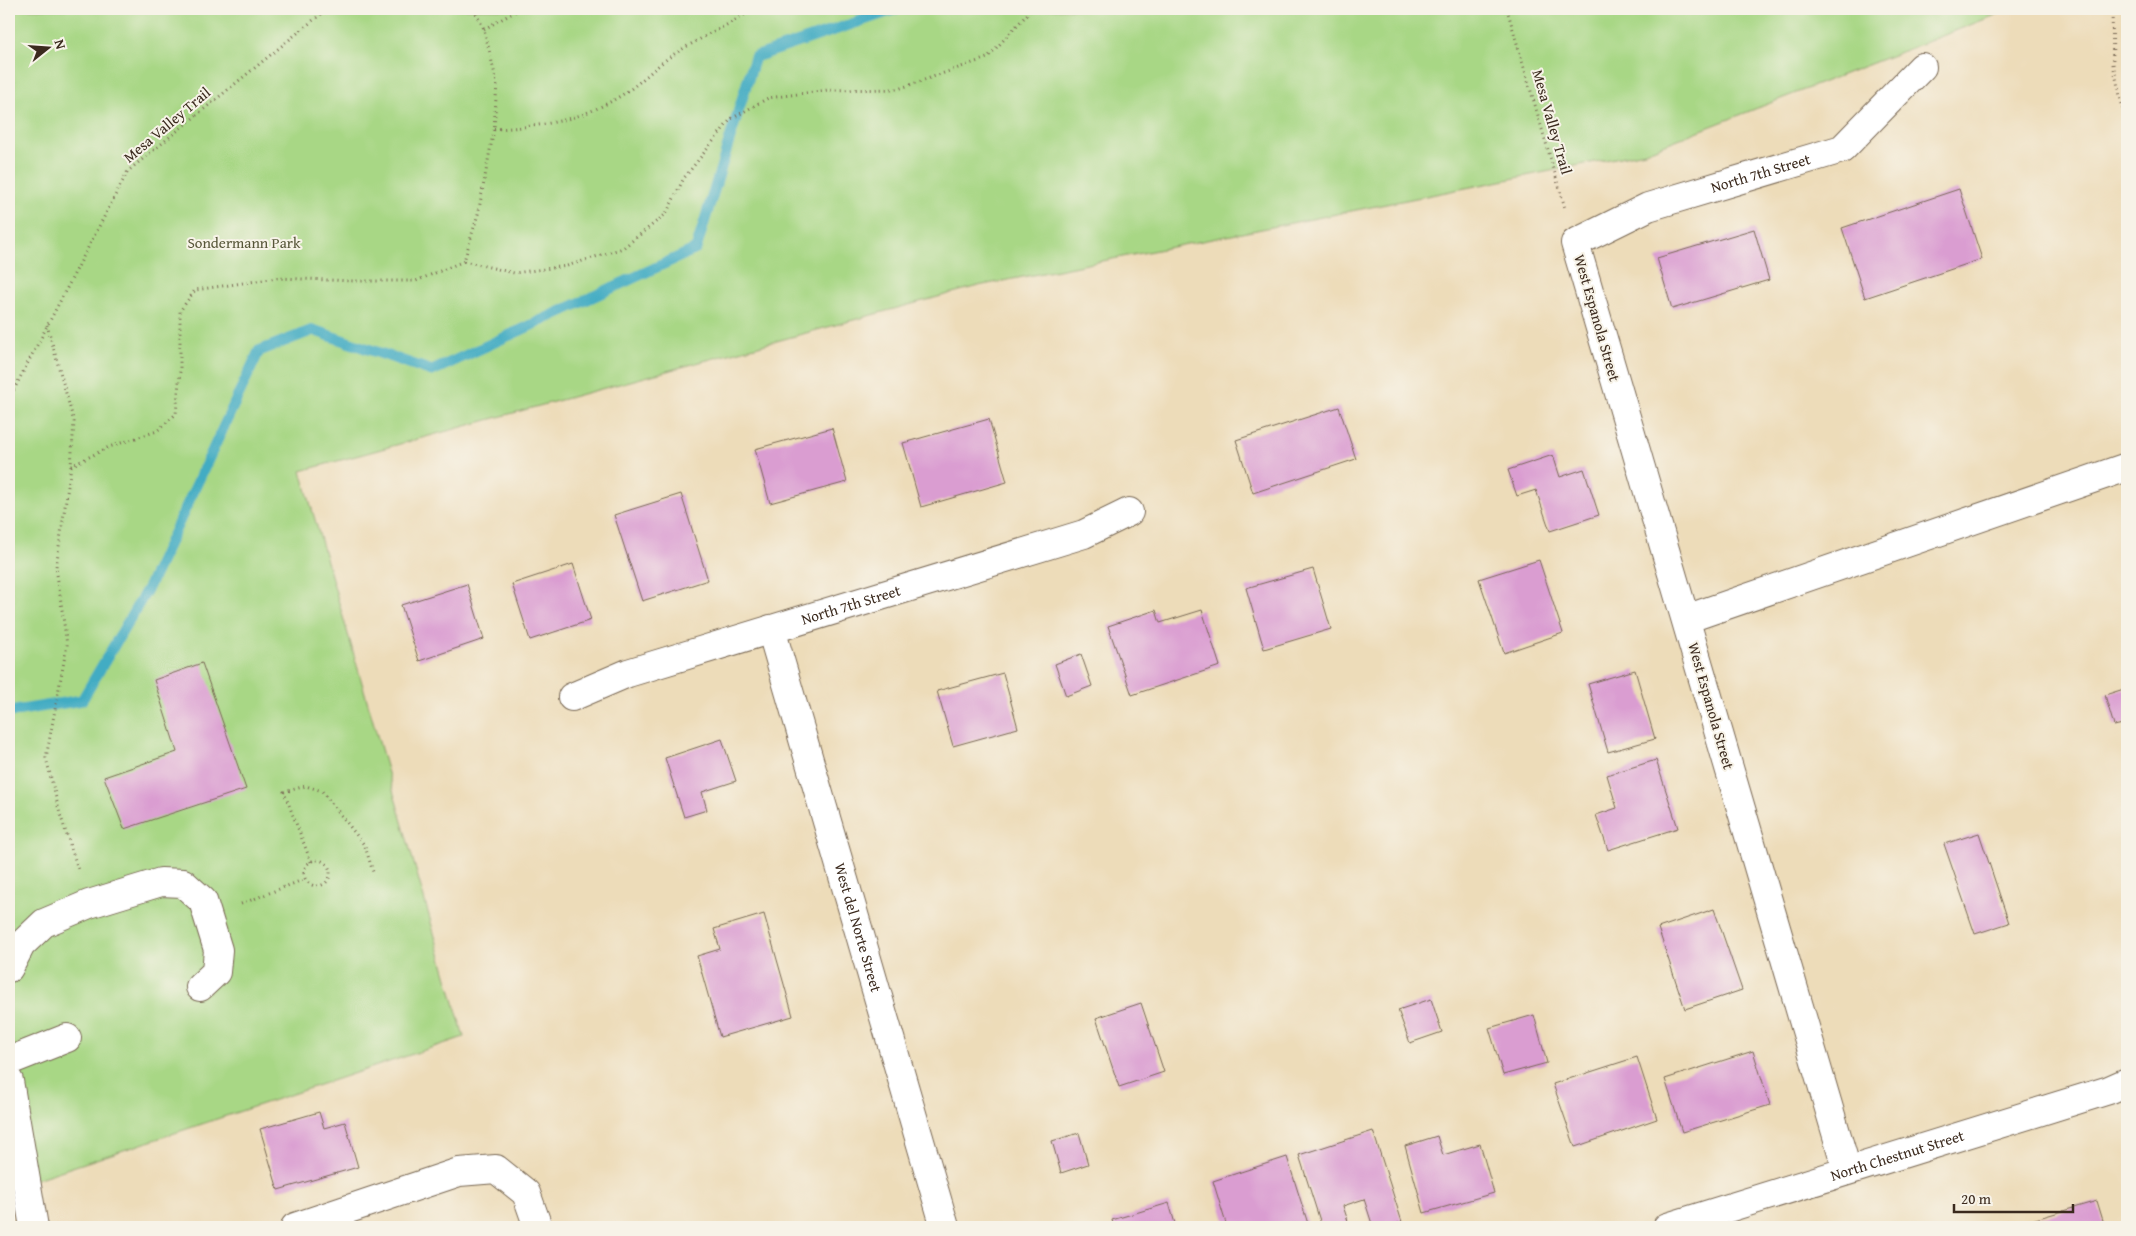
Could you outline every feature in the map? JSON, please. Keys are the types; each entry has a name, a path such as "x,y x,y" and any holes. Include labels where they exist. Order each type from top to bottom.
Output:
{"street":[{"name":"North 7th Street","path":"1575,243 1648,206 1842,149 1922,67"},
{"name":"West Espanola Street","path":"1575,243 1848,1170"},
{"path":"1686,619 2127,467"},
{"name":"North 7th Street","path":"572,697 628,673 1084,534 1129,512"},
{"name":"West del Norte Street","path":"771,629 945,1227"},
{"path":"9,968 21,945 44,923 89,904 160,882 183,883 203,901 218,950 216,972 200,987"},
{"path":"9,1061 67,1038"},
{"path":"9,1081 34,1227"},
{"name":"North Chestnut Street","path":"1667,1227 2109,1090 2127,1082"},
{"path":"295,1227 460,1172 496,1169 526,1193 538,1227"}],"path":[{"name":"Mesa Valley Trail","path":"9,399 128,171 327,9"},
{"path":"464,261 478,214 494,129 496,83 484,28 474,9"},
{"path":"484,28 520,9"},
{"path":"494,129 528,128 576,118 625,93 667,59 753,9"},
{"path":"71,466 109,447 157,432 176,414 180,371 180,311 195,290 277,278 416,281 464,261 514,273 567,266 624,248 666,214 684,178 732,119 737,116 768,98 828,90 898,90 987,58 1032,9"},
{"name":"Mesa Valley Trail","path":"1507,9 1575,243"},
{"path":"2112,9 2113,64 2127,128"},
{"path":"47,325 74,422 71,466 56,567 67,644 54,723 46,758 60,814 89,904"},
{"path":"311,862 284,792 306,786 322,791 355,832 365,846 373,872"},
{"path":"317,860 325,863 328,867 330,878 326,883 315,887 305,879 304,869 311,862 317,860"},
{"path":"266,895 305,879"}],"green space":[{"name":"Sondermann Park","path":"9,9 2011,9 1645,152 978,286 301,471 464,1037 9,1188"}],"building":[{"path":"1959,189 1982,259 1865,298 1842,228"},
{"path":"1754,229 1769,280 1672,309 1657,258"},
{"path":"1339,407 1356,459 1253,493 1236,440"},
{"path":"989,419 1007,482 921,507 903,443"},
{"path":"832,428 847,482 770,503 755,449"},
{"path":"1553,455 1560,477 1584,469 1599,515 1550,531 1536,490 1517,496 1508,470"},
{"path":"681,494 708,580 642,601 614,515"},
{"path":"1539,560 1563,633 1504,653 1479,579"},
{"path":"573,564 591,620 530,640 512,584"},
{"path":"1313,569 1331,629 1264,649 1246,588"},
{"path":"467,584 484,639 419,661 401,605"},
{"path":"1156,610 1160,623 1202,610 1220,666 1132,695 1108,626"},
{"path":"1081,654 1092,686 1066,696 1055,664"},
{"path":"202,663 246,789 124,829 104,777 177,752 154,680"},
{"path":"1635,670 1655,739 1608,752 1588,684"},
{"path":"1003,673 1018,728 953,746 937,691"},
{"path":"2127,688 2127,723 2114,726 2105,695"},
{"path":"722,739 736,781 702,792 707,810 684,817 665,758"},
{"path":"1656,760 1678,828 1608,850 1596,815 1617,808 1607,775"},
{"path":"1979,833 2009,923 1975,934 1944,844"},
{"path":"1714,909 1742,990 1685,1009 1658,928"},
{"path":"764,914 793,1016 720,1037 697,956 720,949 714,929"},
{"path":"1431,999 1442,1032 1410,1043 1398,1010"},
{"path":"1141,1003 1164,1072 1119,1087 1096,1018"},
{"path":"1534,1015 1547,1063 1503,1075 1489,1028"},
{"path":"1753,1051 1770,1105 1682,1132 1665,1079"},
{"path":"1637,1057 1657,1119 1575,1147 1553,1084"},
{"path":"319,1112 324,1128 345,1122 358,1167 278,1190 260,1129"},
{"path":"1373,1131 1402,1222 1385,1227 1373,1227 1364,1199 1343,1206 1350,1227 1322,1227 1299,1155"},
{"path":"1079,1133 1088,1164 1061,1173 1052,1141"},
{"path":"1437,1136 1443,1155 1480,1144 1494,1193 1424,1213 1405,1146"},
{"path":"1287,1157 1309,1227 1227,1227 1213,1181"},
{"path":"2097,1201 2105,1227 2034,1227 2032,1220"},
{"path":"1169,1203 1176,1227 1114,1227 1112,1220"}],"waterway":[{"path":"9,712 82,700 149,586 259,351 313,330 432,371 696,249 755,57 896,9"}]}
